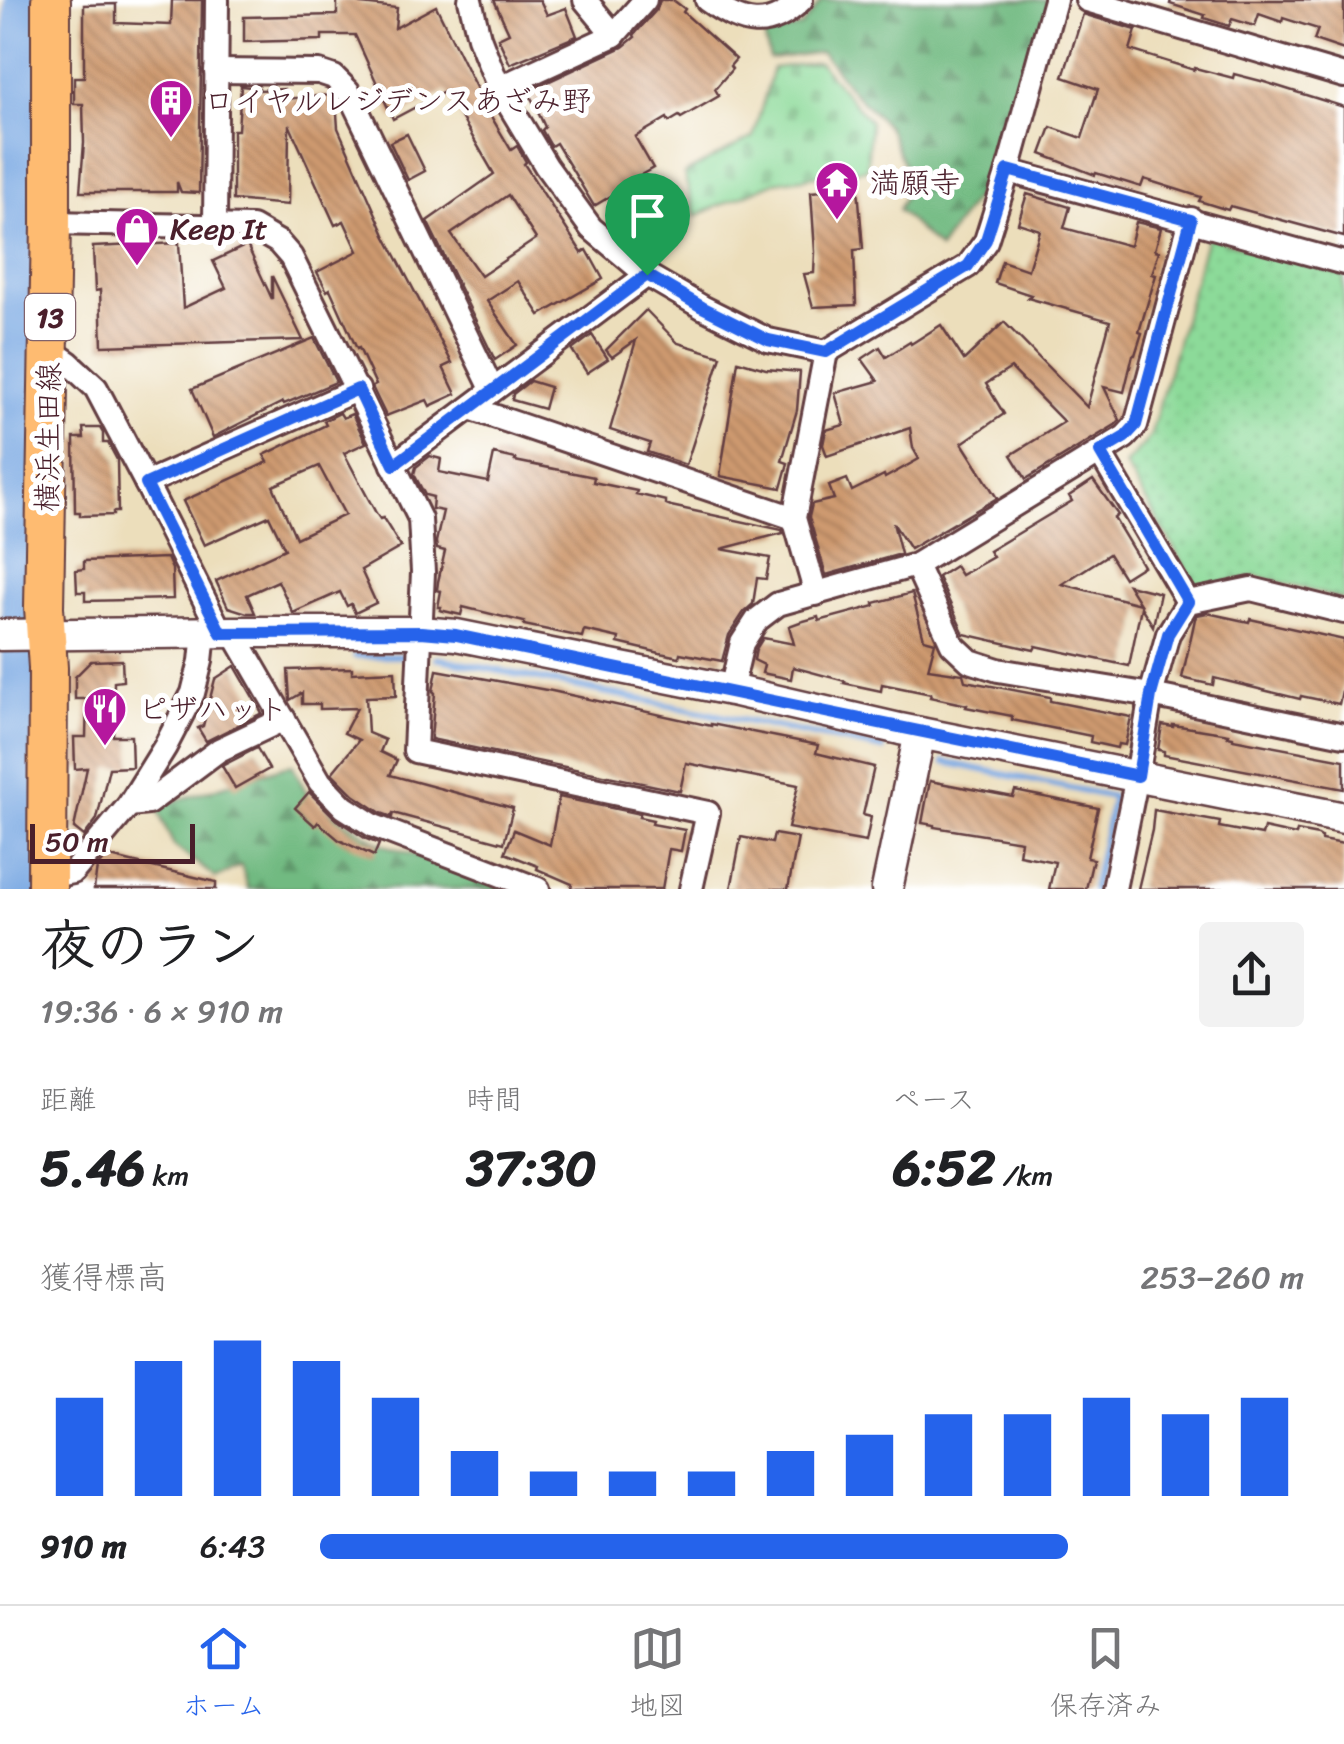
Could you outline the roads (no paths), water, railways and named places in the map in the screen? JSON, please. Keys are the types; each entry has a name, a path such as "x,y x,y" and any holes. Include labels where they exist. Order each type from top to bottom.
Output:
{"main road":[{"name":"横浜生田線","path":"46,634 52,0"},
{"name":"13","path":"46,634 47,883"}],"street":[{"path":"215,225 217,0"},
{"path":"470,0 479,37 499,88 546,166 592,228 647,275 702,307 768,340 826,352 968,266 986,240 1055,0"},
{"path":"585,0 614,35"},
{"path":"499,88 614,35 645,0"},
{"path":"707,0 730,17 756,23 776,18 802,0"},
{"path":"1087,0 1344,76"},
{"path":"216,70 319,72 334,77 348,91 492,389"},
{"path":"1008,170 1344,263"},
{"path":"731,690 742,643 757,620 778,604 916,565 1125,437 1136,425 1191,220"},
{"path":"51,223 252,227 278,242 291,257 420,519 423,572 416,750 708,813 691,889"},
{"path":"394,465 647,275"},
{"path":"49,349 96,388 219,633 284,719 320,782 344,807 374,826 538,889"},
{"path":"816,594 794,518 826,352"},
{"path":"146,484 358,389"},
{"path":"470,408 794,518"},
{"path":"1100,452 1188,602"},
{"path":"916,565 952,644 970,661 998,670 1151,695 1344,735"},
{"path":"1114,889 1151,695 1168,634 1188,602 1251,589 1344,612"},
{"path":"47,883 73,872 129,805 193,692 201,661 219,633"},
{"path":"0,635 456,635 1344,818"},
{"path":"129,805 148,802 219,750 284,719"},
{"path":"887,889 920,733"}],"waterway":[{"path":"20,889 24,0"},
{"path":"355,656 403,656"},
{"path":"436,658 883,749"},
{"path":"944,762 1113,797 1093,889"}],"place":[{"name":"ロイヤルレジデンスあざみ野","path":"171,139"},
{"name":"満願寺","path":"837,221"},
{"name":"Keep It","path":"137,267"},
{"name":"ピザハット","path":"105,747"}]}
